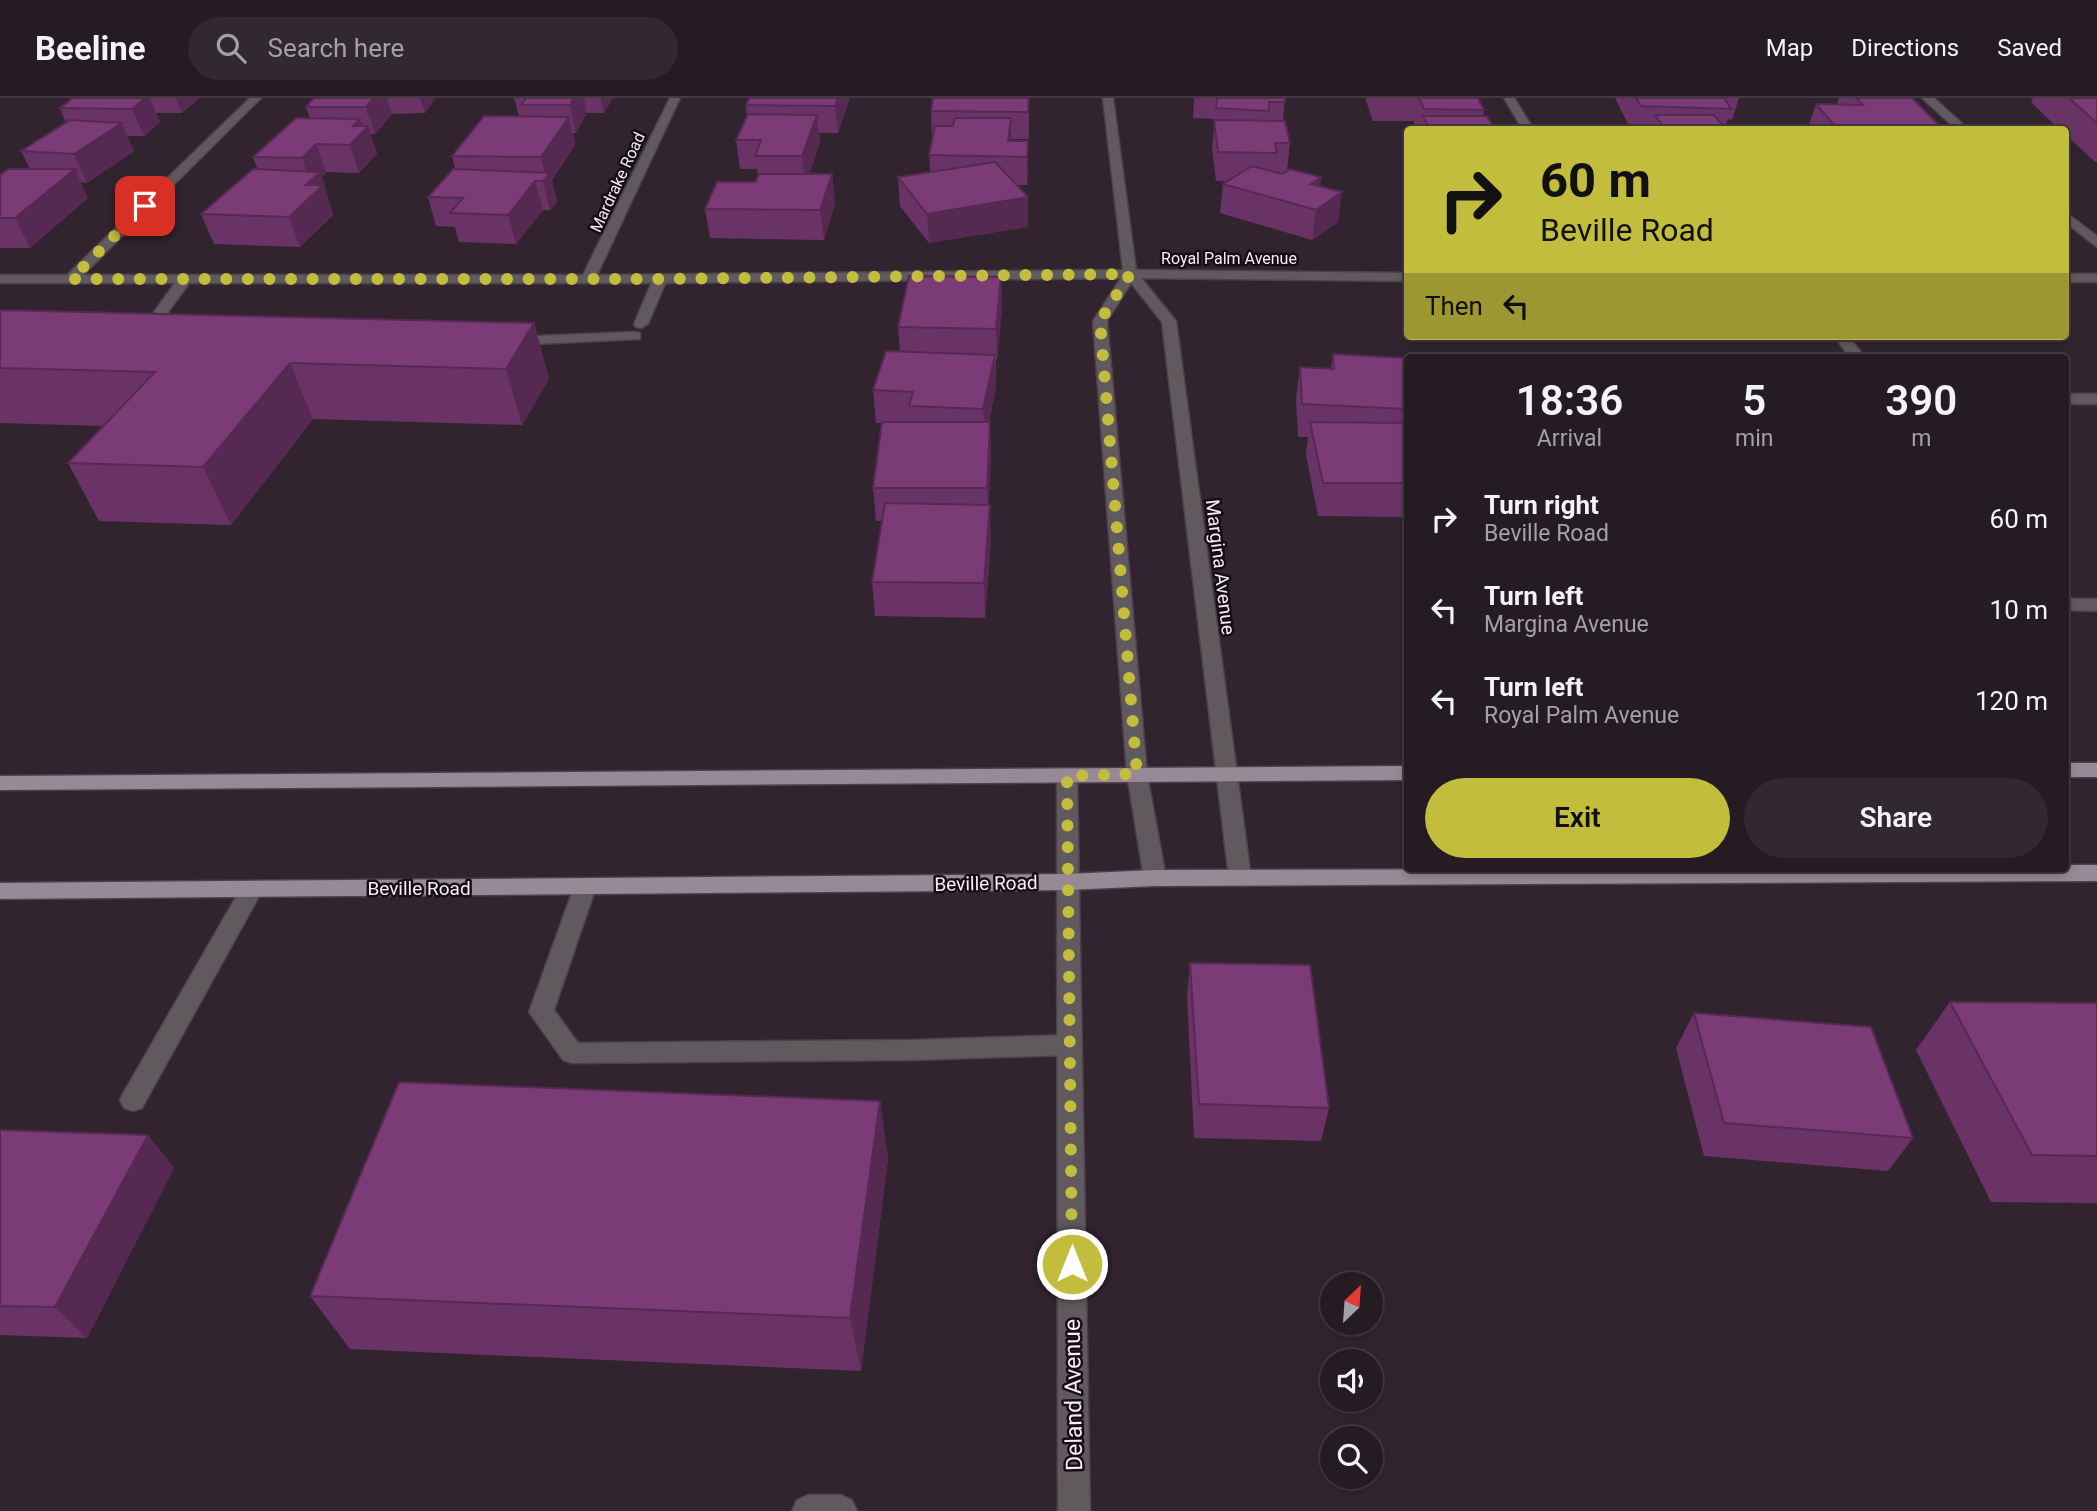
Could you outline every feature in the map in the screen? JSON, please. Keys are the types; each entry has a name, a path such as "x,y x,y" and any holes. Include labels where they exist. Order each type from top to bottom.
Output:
{"main road":[{"path":"2069,770 2097,770"},
{"path":"0,783 1404,772"},
{"name":"Beville Road","path":"0,891 1067,882 1155,878 2097,873"}],"street":[{"path":"71,279 256,98"},
{"name":"Mardrake Road","path":"588,279 674,98"},
{"path":"1108,98 1130,274 1100,321 1137,774 1155,878"},
{"path":"1509,98 1526,126"},
{"path":"1927,98 1959,126"},
{"path":"2069,219 2097,243"},
{"name":"Royal Palm Avenue","path":"0,279 660,279 1130,274 1404,276"},
{"name":"Margina Avenue","path":"1130,274 1169,321 1240,878"},
{"path":"2069,278 2097,278"},
{"path":"185,279 161,312 172,327 198,326"},
{"path":"503,341 638,330 660,279"},
{"path":"1846,343 1855,354"},
{"path":"2069,399 2097,399"},
{"path":"2069,605 2097,605"},
{"name":"Deland Avenue","path":"1067,776 1074,1511"},
{"path":"585,887 541,1012 572,1053 912,1050 1069,1045"},
{"path":"133,1100 252,889"},
{"path":"808,1511 841,1511"}],"building":[{"path":"73,98 145,98 132,109 60,108"},
{"path":"314,98 374,98 366,107 306,107"},
{"path":"526,98 574,98 570,105 521,105"},
{"path":"749,98 838,98 835,106 746,105"},
{"path":"933,98 1029,98 1028,112 931,111"},
{"path":"1217,98 1285,98 1285,102 1269,102 1269,111 1216,108"},
{"path":"1419,98 1478,98 1484,110 1424,109"},
{"path":"1636,98 1724,98 1731,109 1641,106"},
{"path":"1856,98 1912,98 1940,126 1834,125 1816,104 1863,105"},
{"path":"2069,98 2097,98 2097,123"},
{"path":"748,114 817,115 802,156 755,156 761,140 736,140"},
{"path":"1655,115 1714,115 1724,126 1663,126"},
{"path":"484,116 569,117 541,157 452,156"},
{"path":"1423,116 1487,116 1493,126 1428,126"},
{"path":"296,118 360,119 353,126 368,126 350,145 316,144 302,158 253,157"},
{"path":"955,118 1011,118 1008,141 1028,141 1027,157 929,155 935,126 953,126"},
{"path":"70,120 122,123 74,154 21,151"},
{"path":"1214,120 1285,121 1290,143 1275,143 1277,153 1218,152"},
{"path":"995,162 1028,197 927,214 898,177"},
{"path":"1252,166 1282,174 1290,169 1321,177 1311,184 1342,192 1316,210 1223,184"},
{"path":"8,169 75,169 15,218 0,218 0,175"},
{"path":"253,169 320,172 306,185 323,185 289,217 201,214"},
{"path":"453,169 550,173 543,181 535,181 508,215 450,213 463,198 428,197"},
{"path":"759,174 832,174 820,210 705,209 717,182 755,182"},
{"path":"909,276 1001,277 996,329 898,327"},
{"path":"0,310 534,323 506,369 290,363 203,467 68,463 155,372 0,368"},
{"path":"886,351 995,355 983,409 909,406 913,392 873,390"},
{"path":"1333,354 1404,358 1404,409 1302,404 1300,367 1334,369"},
{"path":"882,422 990,422 987,488 873,488"},
{"path":"1310,422 1404,423 1404,483 1323,483"},
{"path":"885,503 990,505 984,583 872,582"},
{"path":"1190,963 1310,965 1329,1108 1199,1104"},
{"path":"1950,1002 2097,1003 2097,1156 2032,1155"},
{"path":"1694,1013 1871,1027 1913,1138 1724,1123"},
{"path":"399,1082 880,1101 850,1318 310,1296"},
{"path":"0,1130 148,1135 55,1307 0,1306"}],"route":[{"path":"145,206 71,279 660,279 1130,274 1100,321 1137,774 1067,776 1072,1264"}]}
